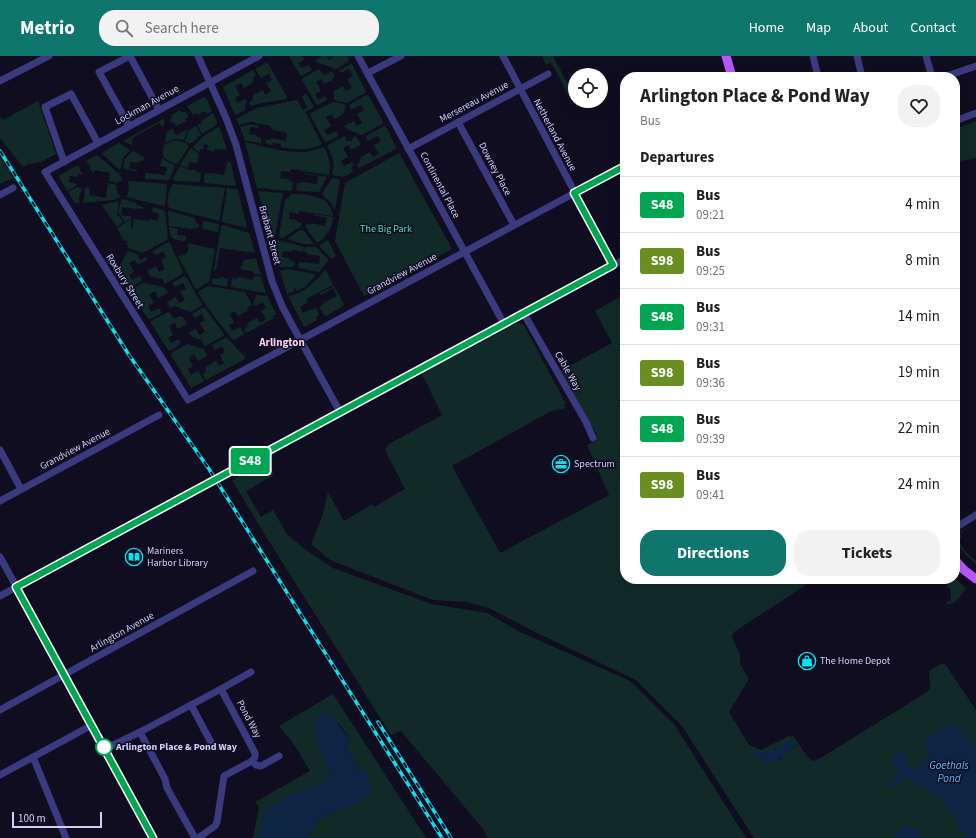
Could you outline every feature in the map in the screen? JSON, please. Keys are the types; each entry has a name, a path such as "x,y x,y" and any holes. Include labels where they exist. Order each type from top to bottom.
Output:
{"main road":[{"path":"726,56 731,72"},
{"path":"960,566 976,579"}],"street":[{"path":"0,81 37,59 49,56"},
{"path":"129,126 99,72 130,56 159,110"},
{"name":"Brabant Street","path":"198,56 226,118 236,145 272,281 282,306 340,412"},
{"name":"Lockman Avenue","path":"45,172 259,56"},
{"name":"Continental Place","path":"358,56 504,324"},
{"path":"368,73 401,56"},
{"name":"Netherland Avenue","path":"503,56 519,89 613,265"},
{"path":"813,56 817,72"},
{"path":"857,56 861,72"},
{"path":"926,56 931,72"},
{"path":"959,72 976,66"},
{"name":"Mersereau Avenue","path":"408,149 548,74"},
{"path":"64,162 45,107 71,94 98,143"},
{"path":"960,119 976,114"},
{"name":"Downey Place","path":"458,122 514,225"},
{"name":"Grandview Avenue","path":"188,400 620,169"},
{"name":"Roxbury Street","path":"45,172 188,400"},
{"path":"0,195 13,188"},
{"path":"0,596 620,262"},
{"name":"Cable Way","path":"524,314 593,438"},
{"name":"Grandview Avenue","path":"0,501 159,415"},
{"path":"0,450 21,489"},
{"path":"960,525 976,515"},
{"path":"0,557 153,838"},
{"name":"Arlington Avenue","path":"0,710 253,572"},
{"path":"105,749 140,732 251,672"},
{"name":"Pond Way","path":"221,689 255,753 252,761"},
{"path":"191,705 214,748"},
{"path":"0,775 92,725"},
{"path":"140,732 165,779 167,788 196,838 215,826 217,822 224,776 252,761 256,765 261,766 278,756"},
{"path":"33,757 66,838"}],"green space":[{"path":"289,56 302,56 304,60 298,63 301,68 309,65 312,70 301,76"},
{"path":"322,56 327,56 329,60 335,56 347,56 349,60 336,69 316,62 315,60"},
{"path":"542,56 553,56 568,84 568,94 551,62 546,65"},
{"path":"268,63 287,97 286,99 251,106 249,102 252,101 253,95 263,90 265,95 271,91 266,83 272,80 269,74 261,78 255,69"},
{"path":"352,64 366,91 347,103 334,100 334,91 343,86 346,91 352,88 347,79 353,76 349,69 341,73 339,71"},
{"path":"319,69 325,75 332,71 335,77 332,78 333,80 324,84 322,79 316,82 321,91 315,94 318,100 325,96 327,100 318,105 302,80"},
{"path":"253,70 256,75 252,83 244,88 241,83 235,86 240,95 235,98 237,103 245,99 247,103 245,105 245,110 235,115 223,87"},
{"path":"306,93 313,105 313,108 305,112 322,144 312,148 297,149 281,147 281,144 266,144 265,139 270,140 271,138 286,141 287,133 273,130 271,126 251,122 239,125 236,119 257,108 297,100 303,110 307,108 302,97"},
{"path":"366,95 369,96 383,122 362,135 348,130 344,126 354,121 356,126 362,123 357,114 364,110 361,105 351,110 349,105"},
{"path":"204,97 206,98 212,111 207,114 205,111 198,115 197,113 193,115 187,106"},
{"path":"38,101 56,154 41,162 28,164 23,167 0,138 0,116 3,120"},
{"path":"333,102 341,103 346,106 343,114 335,119 332,114 326,117 331,126 324,130 327,135 336,131 338,134 337,137 325,142 310,115 311,113"},
{"path":"180,110 181,112 186,112 189,117 185,119 186,121 176,126 173,122 170,122 172,115"},
{"path":"213,113 217,122 216,125 202,134 197,125 202,123 201,121"},
{"path":"165,118 163,127 159,123 132,138 132,145 123,141"},
{"path":"976,121 976,158 960,161 960,127"},
{"path":"250,124 259,126 259,128 250,127 249,134 257,135 257,137 261,138 261,142 245,141 240,127"},
{"path":"196,126 201,135 190,144 185,141 189,130"},
{"path":"384,126 386,127 396,149 359,168 357,164 359,163 361,157 370,152 373,157 379,154 374,145 381,141 378,136 368,141 366,136"},
{"path":"218,127 227,150 215,149 214,152 207,150 208,145 204,144 203,150 200,149 199,153 193,147 204,136"},
{"path":"173,129 176,135 188,129 184,140 174,139 165,143 167,131"},
{"path":"344,136 347,141 351,141 353,140 352,138 356,136 361,145 351,150 349,145 343,148 348,157 341,161 344,166 352,162 354,165 351,168 353,172 344,177 333,175 333,160 327,146"},
{"path":"177,140 186,143 189,147 177,164 175,164 165,159 163,153 164,145"},
{"path":"245,142 295,152 305,152 324,147 329,160 329,175 291,169 290,172 281,171 280,178 289,179 289,181 293,182 292,189 290,191 257,188"},
{"path":"119,143 130,150 123,158 120,170 101,153"},
{"path":"191,148 199,154 197,163 189,162 188,168 180,165"},
{"path":"133,151 144,157 143,161 139,161 138,163 130,162 129,168 137,170 137,172 123,168 125,159"},
{"name":"The Big Park","path":"399,153 452,249 364,296 335,241 345,183"},
{"path":"97,155 119,174 122,179 121,182 118,181 117,183 109,181 110,173 95,170 93,173 90,168 91,167 86,161"},
{"path":"0,157 13,178 0,184"},
{"path":"162,158 175,166 169,180 145,179 145,173 165,175 167,167 160,166"},
{"path":"230,161 236,184 235,186 204,183 204,173 224,175 227,163"},
{"path":"78,165 83,175 78,174 78,177 70,176 69,182 76,184 76,186 67,191 59,177"},
{"path":"180,166 189,170 196,170 196,172 201,173 200,182 174,181 173,178"},
{"path":"305,173 327,177 319,192 298,191 296,189 297,183 302,182 317,184 318,176"},
{"path":"332,178 339,179 340,181 335,210 322,194"},
{"path":"129,181 167,184 165,205 126,197 129,190"},
{"path":"108,183 116,185 117,193 121,197 113,200 83,203 85,187 90,188 89,195 106,198"},
{"path":"173,184 225,188 219,221 169,208 168,196"},
{"path":"77,187 82,188 79,203 75,203 68,192"},
{"path":"227,188 238,190 247,228 223,222 222,220"},
{"path":"258,191 283,193 275,236 270,235"},
{"path":"290,194 311,195 323,200 328,204 333,216 299,211 299,214 290,212 289,219 297,220 297,222 302,223 301,226 283,238 280,237 279,235 285,200 290,196"},
{"path":"123,199 137,203 136,205 143,207 142,209 137,209 122,207 121,215 133,217 125,222 118,212"},
{"path":"119,201 117,215 123,222 117,227 102,205"},
{"path":"153,207 165,212 168,237 167,240 156,246 154,245 153,248 142,253 129,248 126,243 128,242 126,240 124,241 117,228 131,219 131,228 133,228 134,219 149,221 149,219 158,221 159,214 152,212"},
{"path":"169,211 195,218 196,223 199,224 198,228 193,229 169,226"},
{"path":"313,215 333,217 332,225 329,231 319,242 316,242 306,228 306,224 310,225 311,223 325,226 327,218"},
{"path":"205,221 218,224 218,232 202,229 203,222"},
{"path":"223,225 249,233 255,253 220,248 216,271 214,270 221,226"},
{"path":"169,227 178,229 177,235 186,236 186,240 177,240 171,237"},
{"path":"300,230 304,231 313,244 303,244 287,239"},
{"path":"271,238 304,247 303,252 292,250 292,252 283,251 282,257 291,259 290,261 295,262 294,266 279,267"},
{"path":"328,240 336,256 332,259 320,247 320,245"},
{"path":"168,242 170,243 183,272 165,284 162,279 151,277 147,271 156,266 159,272 165,269 161,260 166,257 163,252 155,255 153,251"},
{"path":"187,243 215,249 209,282 197,289 195,288 178,256 185,254 188,251"},
{"path":"305,247 316,247 328,259 319,272 300,268 298,266 299,262 319,264 320,256 306,254 307,252 304,252"},
{"path":"128,251 137,254 140,260 146,257 147,260 138,265 135,260 129,263 134,272 129,275 132,280 140,276 142,281 129,288 117,270"},
{"path":"256,258 261,275 240,269 244,260"},
{"path":"287,269 316,275 305,287 297,291 295,288 295,291 287,294 280,271"},
{"path":"325,270 333,285 306,299 308,302 300,307 303,313 316,308 319,314 316,317 317,320 304,327 288,296 294,295 309,287"},
{"path":"184,276 202,304 191,312 174,306 170,308 167,302 176,297 179,303 185,300 180,291 186,289 183,283 175,287 172,283"},
{"path":"254,276 261,277 266,293 231,287 232,278 237,279 238,277 253,280"},
{"path":"221,277 228,279 227,287 212,284 212,278 218,279"},
{"path":"143,283 164,287 168,293 158,298 155,291 149,294 154,303 148,306 151,312 159,308 162,313 150,319 148,319 130,290"},
{"path":"208,286 245,292 252,305 248,307 247,311 238,316 235,311 230,314 234,323 229,325 232,331 240,327 244,334 234,340 232,339 214,316 198,293"},
{"path":"334,286 344,304 326,316 319,307 324,304 323,303 337,296 333,288 321,295 320,293"},
{"path":"256,295 267,296 276,314 273,316 274,318 246,333 244,329 247,328 248,323 257,318 260,323 266,319 261,311 266,308 263,302 255,306 253,301 255,300"},
{"path":"620,297 620,584 807,584 734,632 732,636 740,654 740,664 749,679 729,712 749,745 761,750 789,736 794,737 809,759 813,761 819,759 927,692 930,689 929,671 941,664 945,664 976,710 976,838 754,838 682,726 636,680 537,633 489,608 467,602 433,600 330,560 311,544 322,517 328,492 344,521 372,504 374,507 405,489 385,450 389,444 442,415 421,372 505,327 519,323 524,325 566,404 564,406 566,408 551,411 452,466 500,553 609,495 587,445 597,441 596,433 562,372 564,369 612,343 595,311","holes":["790,741 796,747 786,753 781,759 766,763 760,759"]},
{"path":"202,308 205,308 224,334 224,336 205,346 201,340 192,337 189,332 196,329 199,335 205,332 200,323 205,320 202,314 195,318 192,314"},
{"path":"168,312 174,319 180,316 183,317 187,324 178,329 175,323 169,326 173,335 168,338 171,343 179,339 181,344 170,351 151,323 151,321"},
{"path":"227,338 245,357 245,359 206,380 203,374 206,372 205,370 207,366 216,361 219,366 224,363 220,355 225,352 222,346 215,350 212,345"},
{"path":"187,344 204,349 207,356 198,361 194,354 189,358 193,366 188,369 191,375 198,371 204,381 191,388 171,355 171,353"},
{"path":"267,461 273,473 271,477 246,491 261,517 273,510 287,534 303,548 333,568 431,604 487,613 518,631 630,681 674,724 746,838 488,838 483,829 401,731 391,735 232,480"},
{"path":"960,543 965,551 976,561 976,564 960,547"},
{"path":"960,583 966,588 955,602 946,604 947,602 951,601 950,588 945,588 948,584"},
{"path":"333,694 426,838 307,838 323,817 362,800 360,769 346,747 349,737 339,724 317,718 316,725 318,738 330,770 323,784 265,811 258,838 253,838 259,807 255,802 310,771 293,743 279,726"}],"water":[{"path":"322,713 330,714 349,738 346,747 360,769 366,772 371,784 369,792 365,798 352,806 329,814 321,819 307,838 258,838 264,811 284,798 323,783 330,770 318,744 315,730 317,717"},
{"name":"Goethals Pond","path":"955,723 976,748 976,838 967,838 940,797 928,792 909,777 896,786 889,787 888,783 900,772 896,767 890,764 892,758 899,752 905,754 908,767 916,770 929,755 924,743 936,732"},
{"path":"790,741 797,746 782,758 774,762 766,763 754,756 753,753 755,751 770,752"},
{"path":"903,825 917,828 921,838 894,838"}],"railway":[{"path":"0,151 129,355 209,469 442,838"},
{"path":"378,722 451,838"}],"bus line":[{"name":"S48","path":"153,838 16,587 613,265 574,193 620,169"}],"place":[{"name":"Spectrum","path":"561,464"},
{"name":"Mariners Harbor Library","path":"134,557"},
{"name":"The Home Depot","path":"807,661"},
{"name":"Arlington Place & Pond Way","path":"104,747"}],"district":[{"name":"Arlington","path":"282,342"}]}
